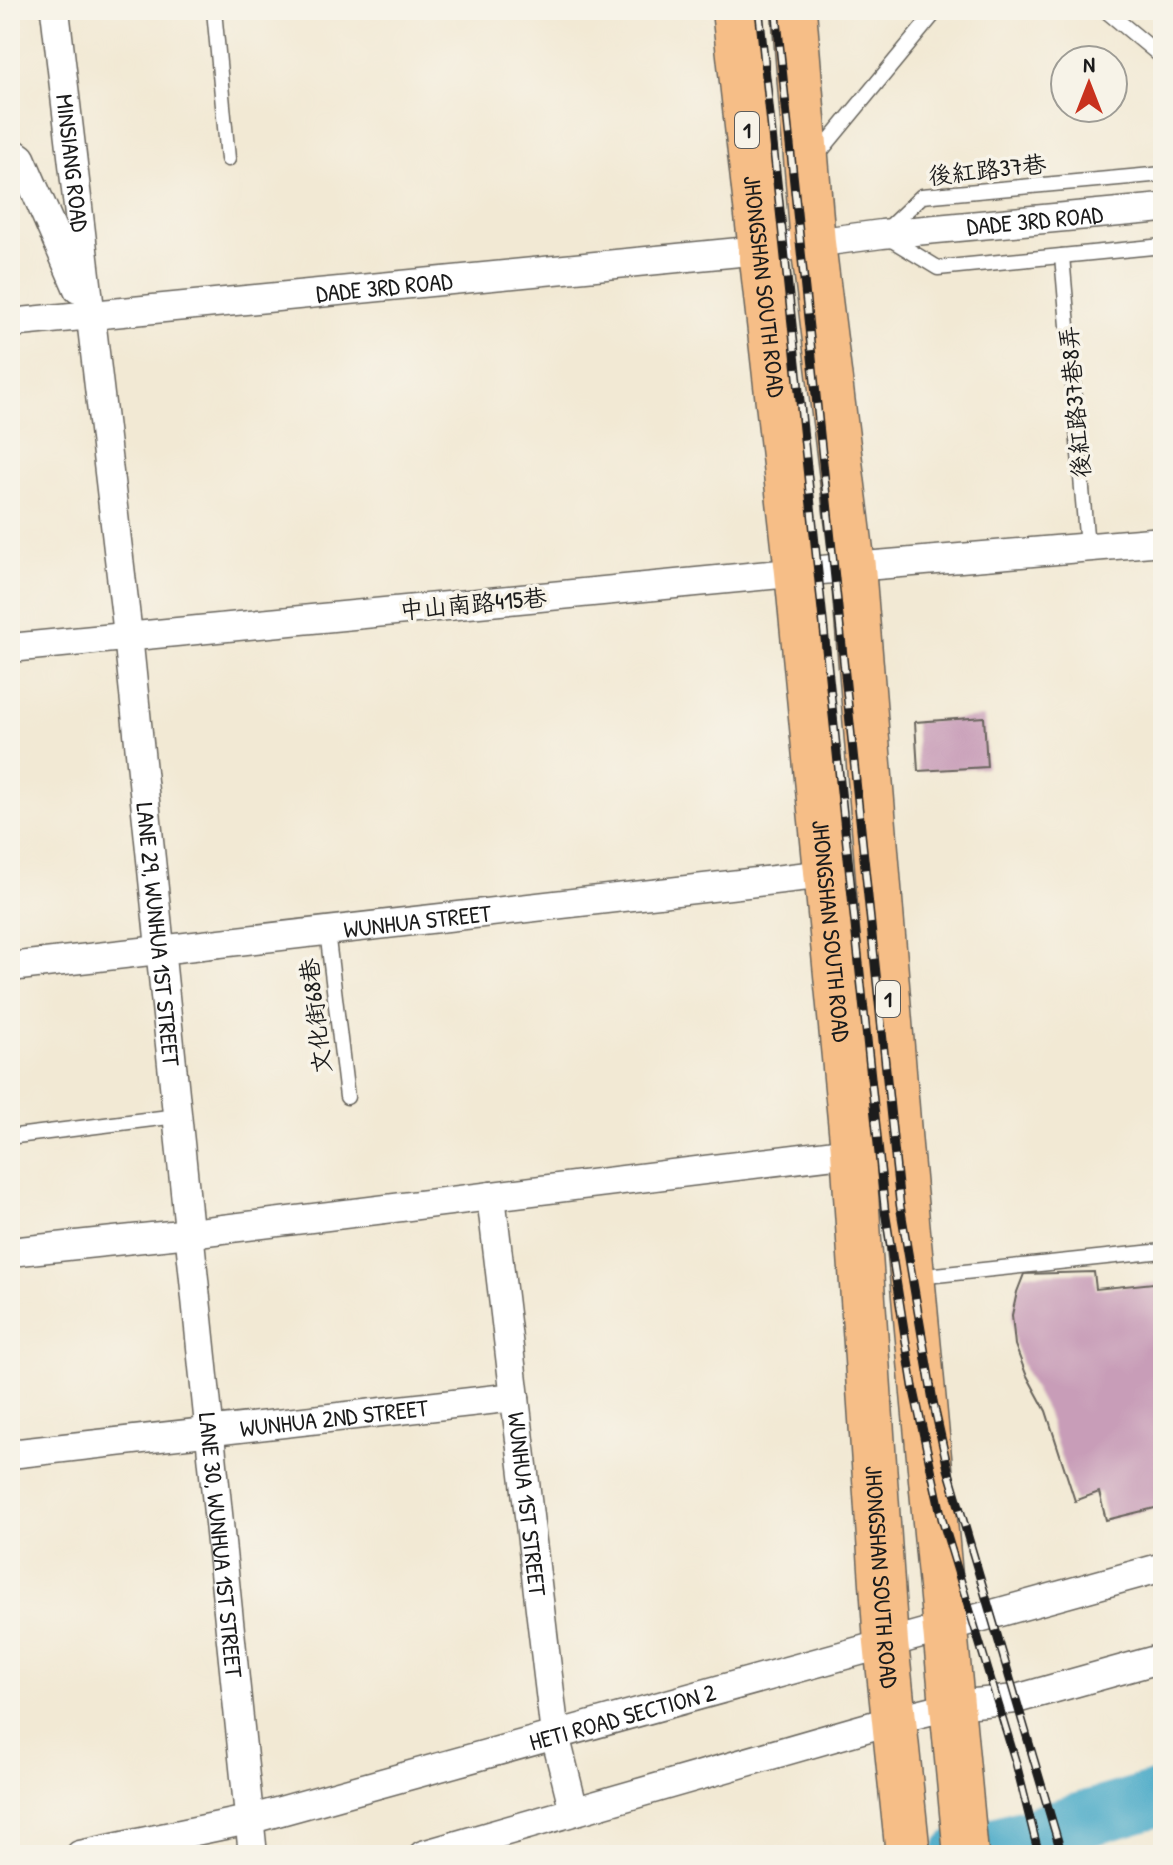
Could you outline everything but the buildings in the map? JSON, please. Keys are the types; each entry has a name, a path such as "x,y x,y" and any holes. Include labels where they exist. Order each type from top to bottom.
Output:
{"main road":[{"name":"JHONGSHAN SOUTH ROAD","path":"734,10 760,250 823,570 900,1146 966,1855"},
{"name":"JHONGSHAN SOUTH ROAD","path":"794,10 813,243 823,570 826,874 853,1150 886,1643 908,1855"}],"street":[{"name":"MINSIANG ROAD","path":"55,10 90,315"},
{"path":"10,150 21,158 90,315"},
{"name":"DADE 3RD ROAD","path":"10,323 1163,208"},
{"name":"LANE 29, WUNHUA 1ST STREET","path":"90,315 128,635 190,1233"},
{"path":"823,570 1163,541"},
{"name":"中山南路415巷","path":"128,635 823,570"},
{"path":"10,648 128,635"},
{"name":"WUNHUA STREET","path":"10,967 826,874"},
{"path":"10,1252 190,1233 900,1146"},
{"name":"WUNHUA 1ST STREET","path":"491,1196 555,1735 574,1811"},
{"name":"LANE 30, WUNHUA 1ST STREET","path":"190,1233 253,1855"},
{"name":"WUNHUA 2ND STREET","path":"10,1454 515,1397"},
{"name":"HETI ROAD SECTION 2","path":"80,1855 248,1820 1163,1567"},
{"path":"423,1855 893,1720 954,1705 1016,1699 1163,1658"}],"lane":[{"path":"214,10 228,159"},
{"path":"806,169 937,10"},
{"path":"1105,10 1163,58"},
{"name":"後紅路37巷","path":"882,234 922,196 1163,174"},
{"path":"882,234 938,268 1163,246"},
{"name":"後紅路37巷8弄","path":"1062,256 1087,547"},
{"name":"文化街68巷","path":"327,931 347,1097"},
{"path":"16,1136 177,1116"},
{"path":"912,1277 1163,1251"}],"waterway":[{"path":"960,1855 1163,1797"}],"railway":[{"path":"759,10 885,1211 913,1386 942,1519 1016,1763 1039,1855"},
{"path":"776,10 900,1205 933,1401 948,1469 1062,1855"}]}
